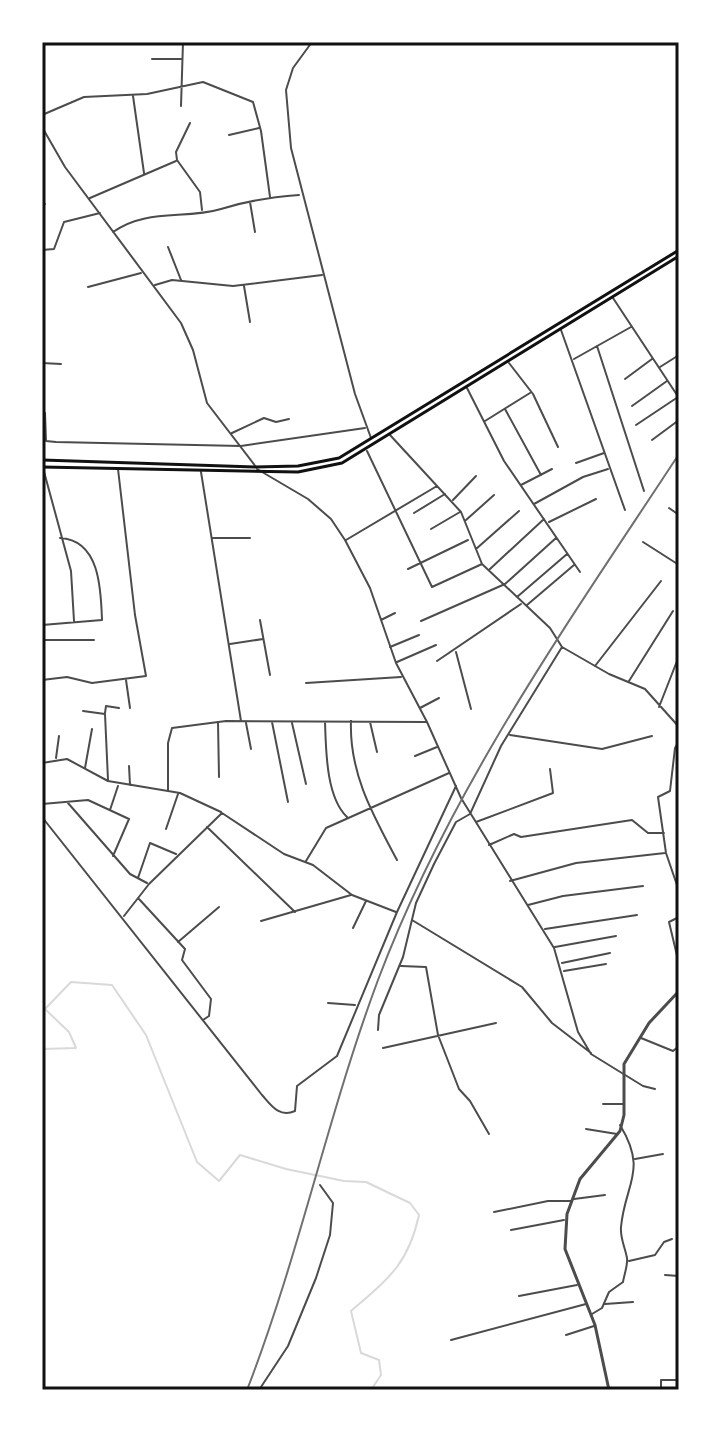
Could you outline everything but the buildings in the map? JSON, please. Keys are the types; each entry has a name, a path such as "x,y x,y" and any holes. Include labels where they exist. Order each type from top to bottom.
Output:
{"main road":[{"path":"42,460 258,470 322,463 372,440 679,250"},
{"path":"42,467 201,471 320,469 342,463 679,256"}],"street":[{"path":"181,106 183,42"},
{"path":"312,42 293,68 286,90 291,148 301,195 366,428 375,445"},
{"path":"152,59 183,59"},
{"path":"42,115 84,97 133,95 208,83 253,102 260,127 270,197"},
{"path":"133,95 144,176"},
{"path":"190,123 176,152 177,160 200,192 203,211"},
{"path":"42,127 65,167 154,286 187,336 207,403 258,470 308,499 331,519 345,540 370,588 389,648 402,677 470,814 509,881 554,948 578,1032 591,1054"},
{"path":"229,135 260,127"},
{"path":"42,137 47,134"},
{"path":"89,198 177,160"},
{"path":"113,232 134,219 203,211 270,197 301,195"},
{"path":"250,201 255,232"},
{"path":"42,250 54,249 64,222 100,213"},
{"path":"168,247 182,282"},
{"path":"88,287 142,272"},
{"path":"154,286 172,280 212,286 244,285 324,275"},
{"path":"244,285 250,322"},
{"path":"613,298 679,397 636,425"},
{"path":"572,360 632,326"},
{"path":"561,330 625,510"},
{"path":"597,346 644,491"},
{"path":"659,368 679,355"},
{"path":"625,379 653,358"},
{"path":"508,362 531,393 558,447"},
{"path":"42,363 61,364"},
{"path":"632,406 668,381"},
{"path":"467,388 520,486 580,572"},
{"path":"483,421 531,393"},
{"path":"505,409 541,475"},
{"path":"45,413 46,441 241,446 366,428"},
{"path":"231,433 264,418 276,422 289,419"},
{"path":"652,440 679,420"},
{"path":"389,434 461,512 469,539 482,564 550,628 562,647 645,689 678,726"},
{"path":"366,450 432,587 482,564"},
{"path":"576,463 604,453"},
{"path":"42,467 71,571 74,622"},
{"path":"42,670 43,680 67,677 92,683 146,676 135,615 118,468"},
{"path":"520,486 552,469"},
{"path":"534,504 583,477 609,469"},
{"path":"201,471 241,721"},
{"path":"452,501 476,476"},
{"path":"345,540 438,485"},
{"path":"414,513 446,493"},
{"path":"465,521 494,495"},
{"path":"548,523 596,499"},
{"path":"669,508 679,515"},
{"path":"475,549 519,511"},
{"path":"431,529 461,512"},
{"path":"489,570 545,519"},
{"path":"421,621 505,584 557,537"},
{"path":"42,625 102,620 99,581 93,561 83,546 60,538"},
{"path":"211,538 250,538"},
{"path":"408,569 469,539"},
{"path":"643,542 679,565"},
{"path":"516,598 568,554"},
{"path":"437,661 524,605 575,565"},
{"path":"595,666 661,581"},
{"path":"629,681 673,611"},
{"path":"380,620 395,613"},
{"path":"260,620 270,675"},
{"path":"389,648 419,635"},
{"path":"229,644 263,639"},
{"path":"42,640 94,640"},
{"path":"396,663 436,645"},
{"path":"378,1030 379,1015 400,966 411,919 456,822 470,814 483,780 562,647"},
{"path":"456,651 471,709"},
{"path":"659,707 679,656"},
{"path":"306,683 402,677"},
{"path":"126,679 130,708"},
{"path":"419,709 439,698"},
{"path":"108,781 106,706 119,708"},
{"path":"83,711 105,714"},
{"path":"678,726 679,714"},
{"path":"168,790 169,732 172,728 241,721 427,722"},
{"path":"272,721 288,802"},
{"path":"291,721 306,784"},
{"path":"351,721 350,747 368,808 397,860"},
{"path":"370,721 377,752"},
{"path":"218,722 219,777"},
{"path":"246,722 251,749"},
{"path":"325,722 326,752 338,809 348,818"},
{"path":"85,769 92,729"},
{"path":"509,735 602,749 652,736"},
{"path":"56,759 59,736"},
{"path":"679,741 675,748 670,791 658,797 666,853 679,891"},
{"path":"415,756 438,746"},
{"path":"42,763 67,759 118,785 178,793 222,813 284,854 305,862 352,895 397,912"},
{"path":"129,766 130,786"},
{"path":"475,822 553,793 550,769"},
{"path":"305,862 322,833 368,808 450,773"},
{"path":"110,810 118,785"},
{"path":"42,817 124,916 262,1095 277,1111 286,1114 295,1111 297,1086 337,1056 397,912 456,786"},
{"path":"166,829 178,793"},
{"path":"42,804 88,800 130,822 113,856"},
{"path":"67,802 113,856 149,884"},
{"path":"124,916 149,884 222,813"},
{"path":"488,845 514,834 521,837 632,820 648,833 664,833"},
{"path":"206,826 295,912"},
{"path":"138,878 150,843 178,855"},
{"path":"509,881 576,863 666,853"},
{"path":"526,905 563,896 643,886"},
{"path":"261,921 352,895"},
{"path":"138,898 185,949 182,960 211,999 209,1016 203,1020"},
{"path":"353,928 367,900"},
{"path":"178,942 219,907"},
{"path":"544,930 637,915"},
{"path":"679,917 669,922 679,964"},
{"path":"411,919 522,987 552,1023 591,1054 622,1070 643,1086 655,1089"},
{"path":"554,948 616,936"},
{"path":"560,964 610,953"},
{"path":"563,971 606,964"},
{"path":"400,966 426,967 438,1035 459,1089 470,1101 489,1134"},
{"path":"609,1390 595,1325 565,1249 566,1220 580,1179 618,1134 624,1104 622,1070 640,1037 679,991"},
{"path":"328,1003 357,1005"},
{"path":"383,1048 496,1023"},
{"path":"640,1037 673,1051 679,1046"},
{"path":"603,1104 624,1104"},
{"path":"591,1315 604,1304 609,1292 623,1282 628,1261 621,1225 631,1188 634,1159 632,1146 620,1125"},
{"path":"586,1129 618,1134"},
{"path":"634,1159 663,1154"},
{"path":"259,1390 292,1339 330,1235 333,1203 320,1185"},
{"path":"494,1212 548,1201 605,1195"},
{"path":"511,1230 566,1220"},
{"path":"628,1261 655,1255 664,1242 672,1239"},
{"path":"665,1275 679,1276"},
{"path":"519,1296 577,1285"},
{"path":"604,1304 633,1302"},
{"path":"451,1340 587,1304"},
{"path":"566,1335 595,1325"},
{"path":"661,1390 661,1380 679,1380"}],"waterway":[{"path":"42,1049 76,1048 69,1032 45,1009 71,982 112,985 146,1035 197,1162 219,1181 240,1155 286,1169 344,1181 366,1182 410,1203 419,1215 409,1247 386,1280 351,1311 361,1353 379,1360 381,1375 371,1390"}],"railway":[{"path":"247,1390 266,1339 360,1031 407,909 440,841 514,709 679,454"}]}
